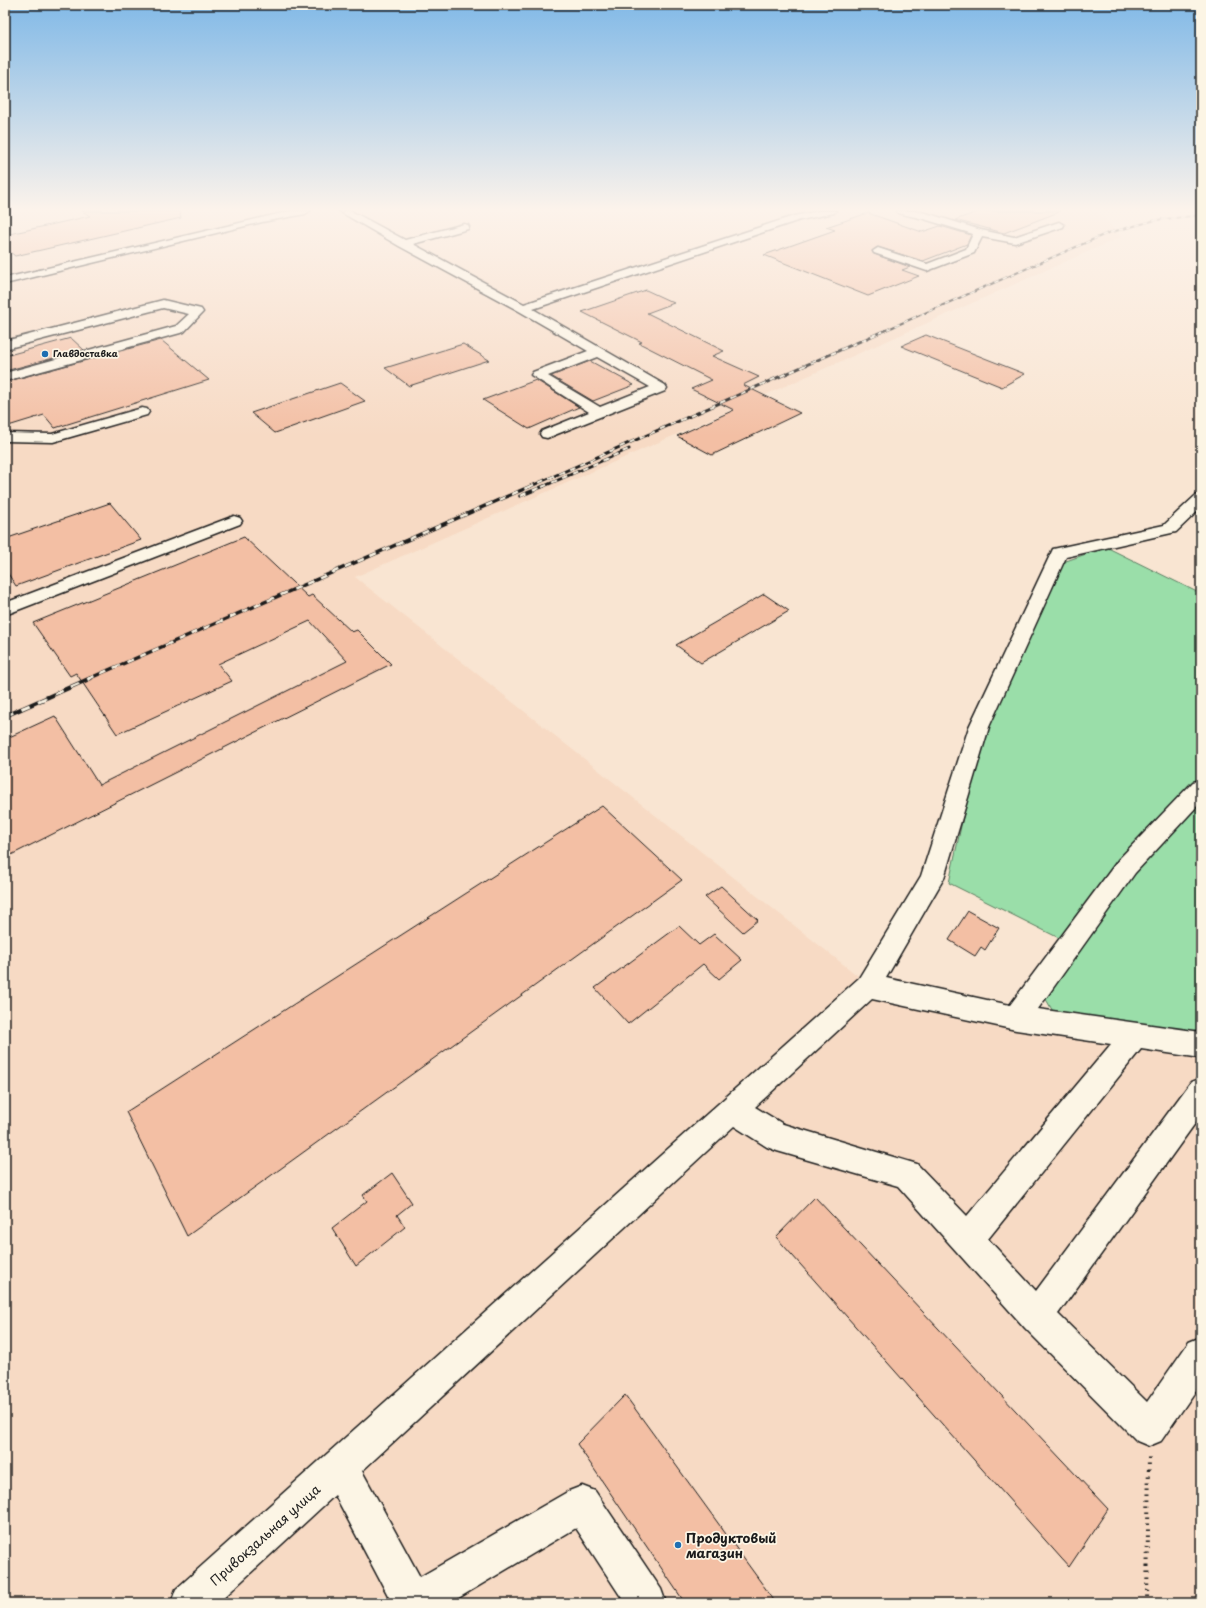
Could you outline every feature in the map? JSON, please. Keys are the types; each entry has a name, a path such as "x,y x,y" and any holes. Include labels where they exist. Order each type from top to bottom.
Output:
{"street":[{"path":"482,286 523,308 660,388 547,434"},
{"path":"523,308 590,286"},
{"path":"5,345 163,304 196,312 180,329 5,377"},
{"path":"598,352 538,375 600,413"},
{"path":"5,437 53,438 142,412"},
{"name":"Привокзальная улица","path":"190,1603 734,1110 868,986 932,878 979,727 1059,553 1170,529 1201,499"},
{"path":"5,608 234,521"},
{"path":"1016,1018 1127,866 1201,788"},
{"path":"868,986 1016,1018 1201,1045"},
{"path":"968,1240 1136,1036"},
{"path":"1037,1316 1201,1092"},
{"path":"734,1110 777,1137 907,1174 1037,1316 1149,1429 1201,1354"},
{"path":"340,1468 413,1603 582,1504 647,1603"}],"path":[{"path":"1147,1603 1149,1429"}],"shaded area":[{"path":"5,286 1011,286 355,577 858,976 1201,1049 1201,1603 5,1603"}],"green space":[{"path":"1106,547 1201,594 1201,1033 1055,1015 1043,994 1079,948 949,883 974,765 1042,593 1066,561"}],"building":[{"path":"843,286 893,286 868,296"},
{"path":"646,290 674,303 647,313 724,351 712,356 759,377 743,385 800,413 712,455 677,436 734,410 691,389 712,380 639,343 642,342 582,312"},
{"path":"926,335 1025,374 1002,387 901,346"},
{"path":"71,338 84,350 5,371 5,356"},
{"path":"161,340 209,380 55,428 44,415 5,427 5,382"},
{"path":"463,344 489,360 409,386 385,368"},
{"path":"590,361 634,385 593,401 551,376"},
{"path":"536,380 579,407 529,429 483,400"},
{"path":"340,383 365,401 275,433 251,413"},
{"path":"110,503 141,540 16,586 5,569 5,539"},
{"path":"244,537 308,597 312,595 352,632 357,630 391,664 5,858 5,739 55,716 99,785 347,661 310,621 218,664 232,681 117,734 76,673 70,676 33,623"},
{"path":"764,594 789,611 701,663 676,645"},
{"path":"602,806 682,880 187,1236 126,1112"},
{"path":"721,886 758,920 743,932 705,897"},
{"path":"968,911 999,928 985,950 981,947 975,956 949,940"},
{"path":"679,926 699,945 714,934 742,960 719,979 703,964 628,1024 595,988"},
{"path":"392,1173 412,1203 397,1215 405,1227 356,1266 332,1228 367,1201 363,1195"},
{"path":"815,1197 1108,1509 1069,1567 776,1237"},
{"path":"625,1395 776,1603 685,1603 577,1444"}],"railway":[{"path":"879,333 987,286"},
{"path":"529,487 881,332"},
{"path":"542,487 629,449"},
{"path":"88,679 531,486"},
{"path":"520,496 544,486"},
{"path":"5,716 91,678"}],"place":[{"name":"Главдоставка","path":"45,354"},
{"name":"Продуктовый магазин","path":"678,1545"}]}
